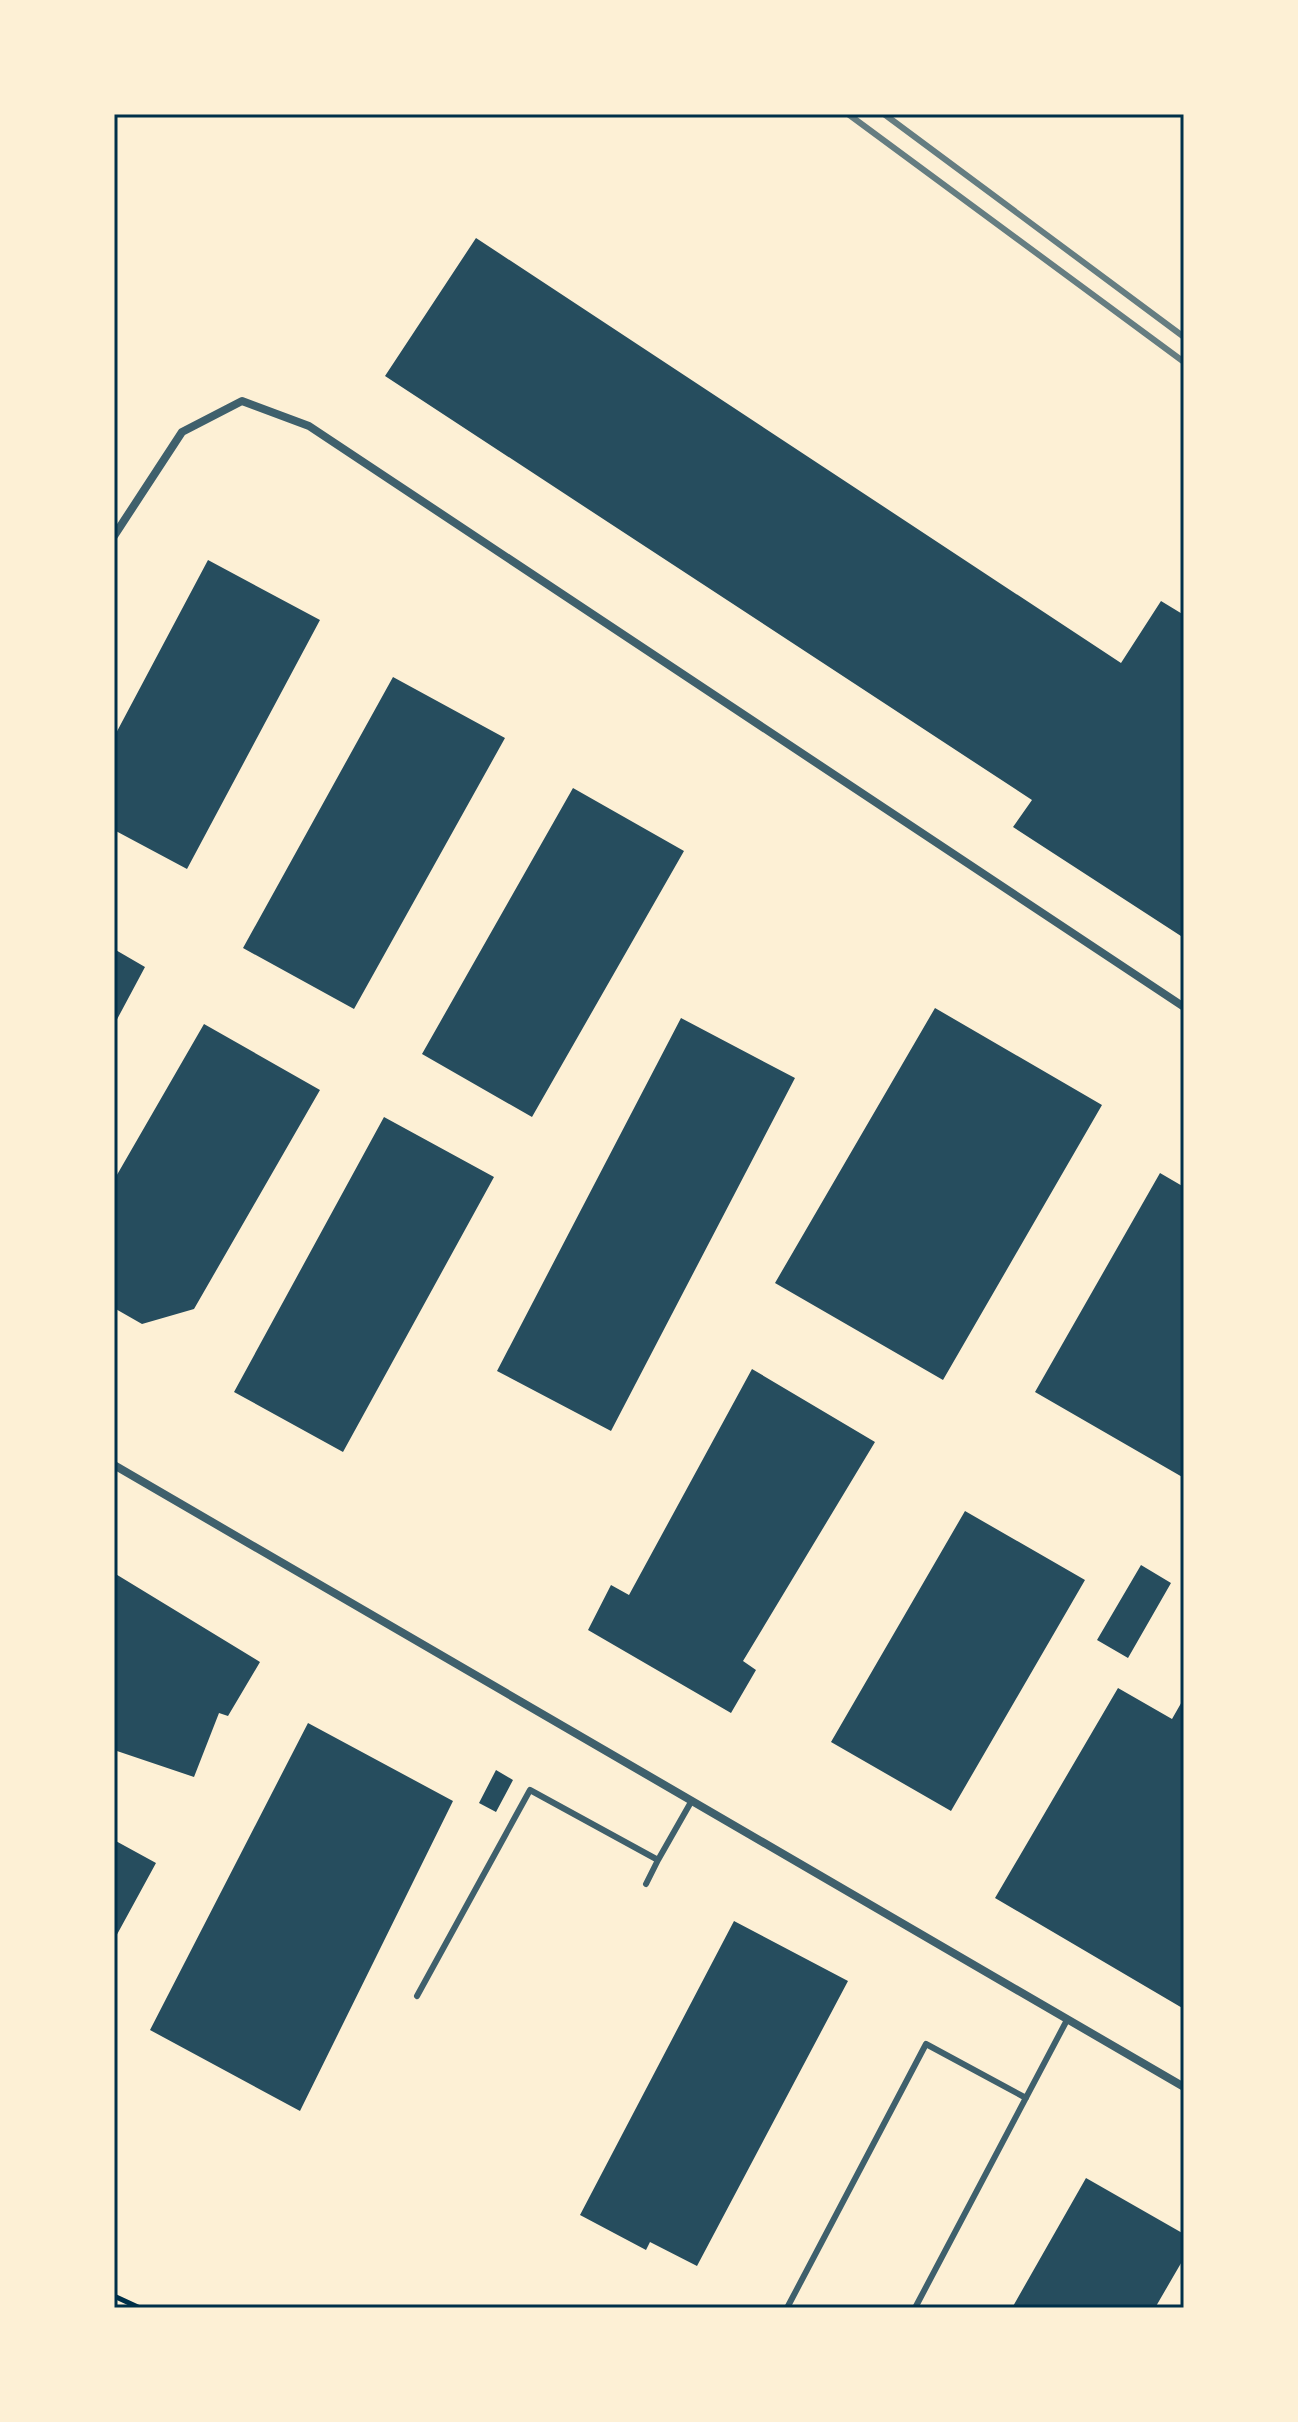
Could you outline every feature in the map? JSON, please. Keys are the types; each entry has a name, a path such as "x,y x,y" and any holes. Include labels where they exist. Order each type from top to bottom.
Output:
{"street":[{"path":"114,536 182,432 242,401 309,426 1184,1007"},
{"path":"114,1465 1184,2087"}],"lane":[{"path":"417,1996 530,1790 658,1860"},
{"path":"646,1884 691,1802"},
{"path":"915,2308 1067,2020"},
{"path":"787,2308 926,2044 1026,2098"}],"path":[{"path":"114,2296 140,2308"}],"building":[{"path":"476,238 1121,663 1161,601 1184,615 1184,938 1013,827 1032,800 385,376"},
{"path":"208,560 320,620 187,869 114,830 114,737"},
{"path":"393,677 505,738 354,1009 243,948"},
{"path":"573,788 684,851 532,1117 422,1054"},
{"path":"114,949 145,967 114,1025"},
{"path":"935,1008 1102,1105 943,1380 775,1283"},
{"path":"681,1018 795,1078 611,1431 497,1371"},
{"path":"204,1024 320,1090 194,1309 142,1324 114,1308 114,1180"},
{"path":"384,1117 494,1177 343,1452 234,1392"},
{"path":"1160,1173 1184,1187 1184,1478 1035,1392"},
{"path":"752,1369 875,1442 743,1661 756,1670 731,1713 588,1630 611,1585 629,1595"},
{"path":"965,1511 1085,1580 951,1811 831,1742"},
{"path":"1141,1565 1171,1583 1128,1658 1097,1640"},
{"path":"114,1573 260,1662 228,1716 219,1713 194,1777 114,1750"},
{"path":"1118,1688 1172,1719 1184,1698 1184,2009 995,1898"},
{"path":"308,1723 453,1801 300,2111 150,2030"},
{"path":"496,1770 513,1780 496,1812 479,1803"},
{"path":"114,1840 156,1863 114,1940"},
{"path":"734,1921 848,1981 697,2266 650,2242 646,2250 580,2215"},
{"path":"1086,2178 1184,2234 1184,2258 1155,2308 1012,2308"}],"railway":[{"path":"848,114 1184,362"},
{"path":"884,114 1184,337"}]}
